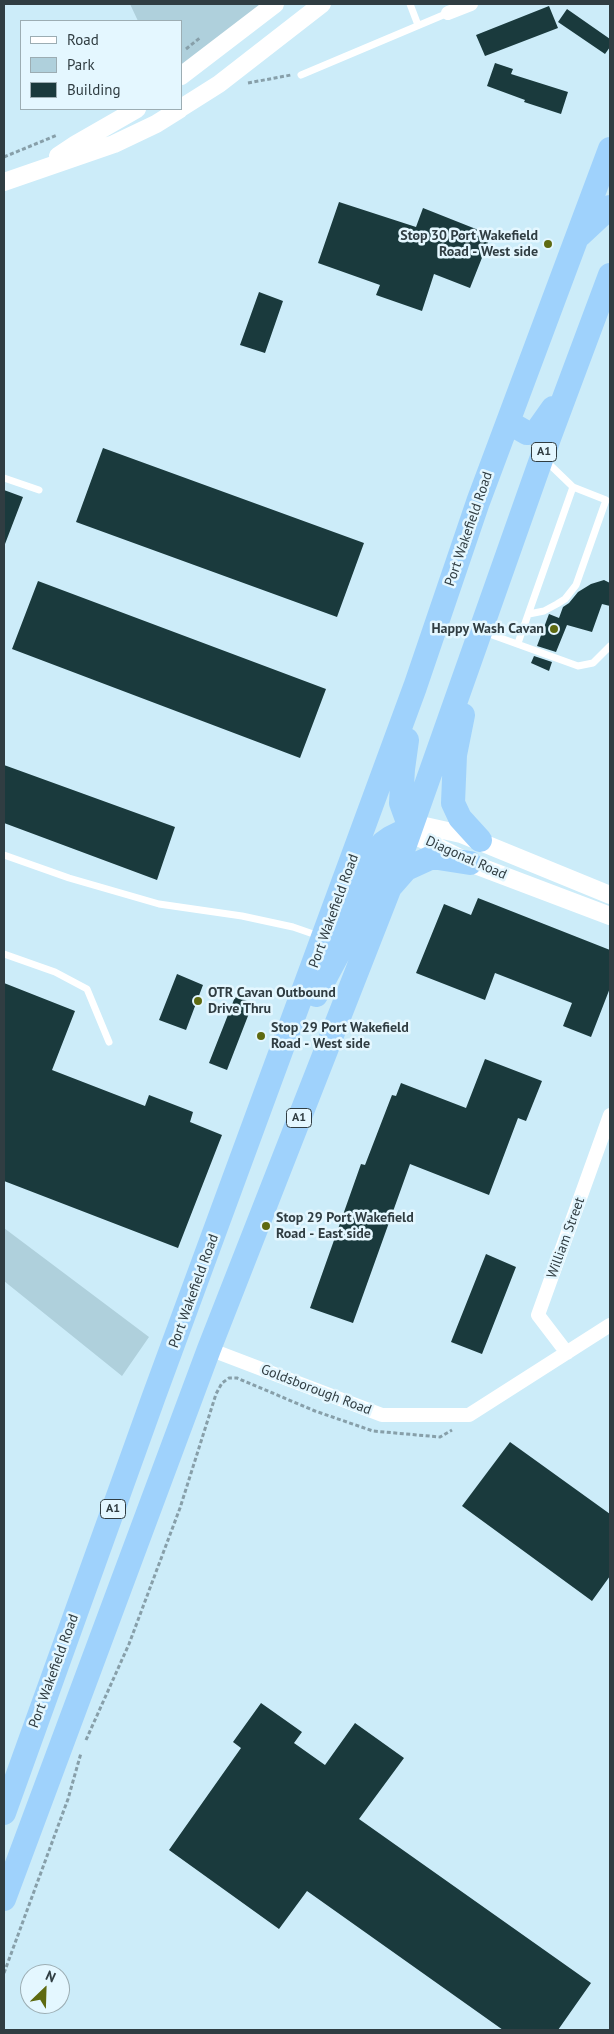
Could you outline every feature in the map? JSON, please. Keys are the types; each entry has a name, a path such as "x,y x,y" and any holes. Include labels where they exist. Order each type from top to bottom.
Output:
{"highway":[{"name":"Port Wakefield Road","path":"4,1813 57,1663 415,687 475,511 610,149"},
{"path":"576,239 610,207"},
{"name":"A1","path":"4,1899 209,1348 390,887 542,457 610,275"},
{"path":"508,422 527,433 536,432 568,388"},
{"path":"480,630 455,755 453,782 456,810 480,840"},
{"path":"275,1071 345,941 377,853 383,843 410,828 401,803 402,769 415,687"},
{"path":"390,887 406,869 430,858 470,863"},
{"path":"57,1663 104,1599 116,1600"}],"street":[{"path":"182,75 275,4"},
{"path":"182,107 219,84 322,4"},
{"path":"448,13 471,4"},
{"path":"41,168 76,144 135,110"},
{"path":"4,182 114,144 156,124 177,110"},
{"name":"Diagonal Road","path":"410,828 434,827 480,840 610,895"},
{"name":"Diagonal Road","path":"410,828 422,839 470,863 610,916"},
{"name":"William Street","path":"567,1353 538,1315 610,1115"},
{"path":"469,1416 610,1325"},
{"name":"Goldsborough Road","path":"209,1348 382,1415 469,1416"}],"lane":[{"path":"410,4 418,25"},
{"path":"301,75 448,13"},
{"path":"529,614 557,604 565,599 576,585 608,500 573,488 542,457"},
{"path":"4,478 39,490"},
{"path":"518,643 573,488"},
{"path":"480,630 578,666 593,663 610,646"},
{"path":"4,855 69,878 159,904 242,916 293,927 324,937"},
{"path":"4,954 55,972 87,989 109,1042"}],"path":[{"path":"240,84 301,75"},
{"path":"4,157 60,133"},
{"path":"4,1973 68,1799 85,1741 129,1644 180,1508 213,1404 222,1383 229,1378 237,1378 373,1431 440,1437 469,1416"}],"green space":[{"path":"130,4 275,4 182,75 182,20 138,20"},
{"path":"4,1228 149,1337 122,1376 4,1281"}],"building":[{"path":"549,6 558,28 485,56 476,35"},
{"path":"567,9 610,39 610,47 605,54 558,22"},
{"path":"495,63 513,69 511,74 568,92 561,114 524,102 525,100 487,86"},
{"path":"339,202 416,227 423,208 491,235 470,288 434,274 422,311 376,295 380,285 318,263"},
{"path":"259,292 283,301 265,353 240,345"},
{"path":"103,448 364,543 337,617 76,522"},
{"path":"4,490 23,497 5,544 4,544"},
{"name":"Happy Wash Cavan","path":"604,580 610,583 610,606 602,604 592,632 567,625 556,652 537,646 549,614 559,618 563,607 578,592 591,584"},
{"path":"38,581 326,689 300,758 12,649"},
{"path":"534,656 552,662 549,671 531,663"},
{"path":"4,765 175,827 157,880 4,823"},
{"path":"478,898 610,950 610,988 591,1037 563,1026 572,1003 495,973 485,1000 416,973 444,904 471,915"},
{"path":"177,974 203,985 186,1030 159,1020"},
{"path":"4,983 75,1011 52,1070 145,1106 149,1095 193,1112 190,1122 222,1135 178,1248 4,1181"},
{"path":"235,997 253,1003 227,1070 209,1063"},
{"path":"485,1059 542,1081 526,1121 518,1118 489,1195 410,1164 353,1323 310,1308 361,1164 365,1165 392,1095 396,1096 401,1083 466,1108"},
{"path":"486,1254 516,1267 482,1354 451,1342"},
{"path":"510,1442 610,1514 610,1576 592,1601 462,1506"},
{"path":"261,1703 302,1732 294,1743 325,1765 355,1723 404,1758 359,1819 591,1983 558,2030 503,2030 307,1891 279,1929 169,1850 241,1748 233,1742"}],"place":[{"name":"Stop 30 Port Wakefield Road - West side","path":"548,244"},
{"name":"Happy Wash Cavan","path":"554,629"},
{"name":"OTR Cavan Outbound Drive Thru","path":"198,1001"},
{"name":"Stop 29 Port Wakefield Road - West side","path":"261,1036"},
{"name":"Stop 29 Port Wakefield Road - East side","path":"266,1226"}]}
